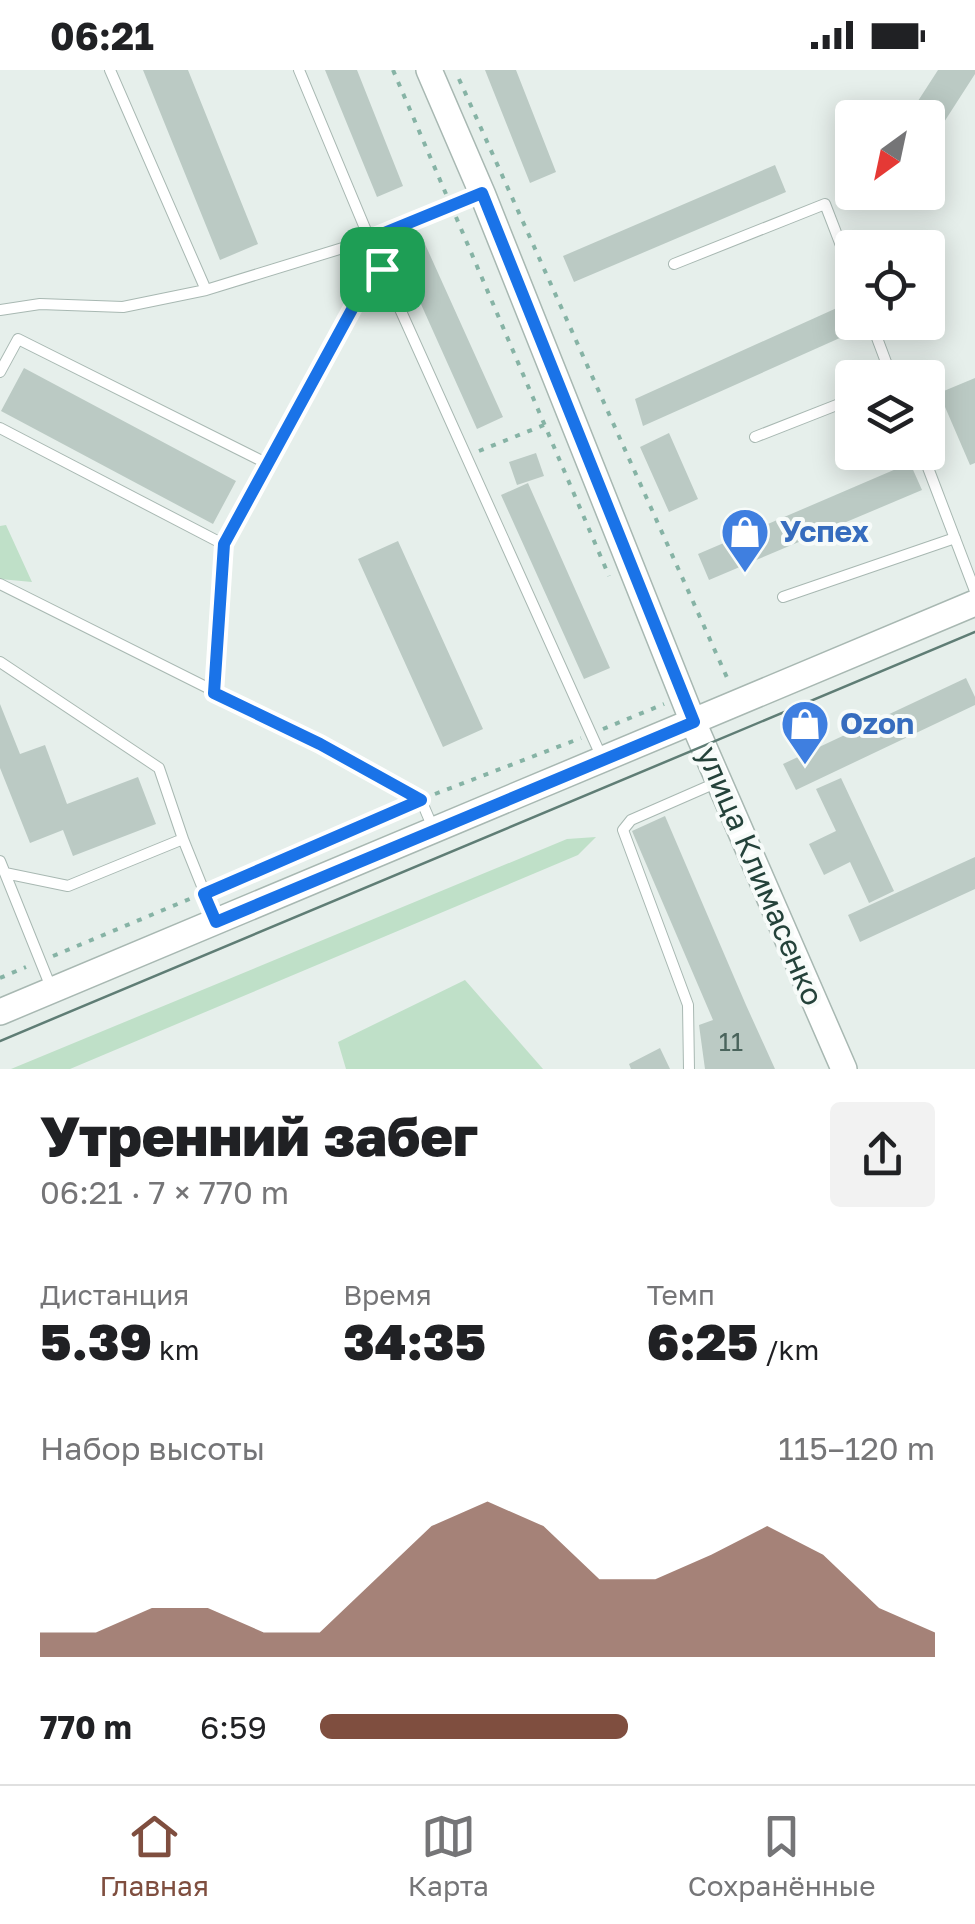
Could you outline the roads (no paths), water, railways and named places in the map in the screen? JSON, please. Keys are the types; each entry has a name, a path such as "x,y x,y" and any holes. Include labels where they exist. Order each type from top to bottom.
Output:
{"street":[{"name":"улица Климасенко","path":"429,70 482,193 684,726 719,782 844,1069"},
{"path":"0,1012 975,602"}],"lane":[{"path":"110,70 206,290"},
{"path":"300,70 382,269 603,759"},
{"path":"0,310 40,304 122,308 206,290 372,238 482,193"},
{"path":"674,264 825,204 835,230"},
{"path":"214,693 224,544 356,302 382,269"},
{"path":"0,372 18,339 266,462"},
{"path":"755,437 835,406"},
{"path":"0,428 224,544"},
{"path":"929,470 975,590"},
{"path":"784,597 955,538"},
{"path":"0,584 320,744 421,800 434,829"},
{"path":"0,662 159,768 216,922"},
{"path":"689,1069 688,1005 623,830 631,820 719,782"},
{"path":"5,873 68,886 183,839"},
{"path":"0,860 52,991"}],"tram line":[{"path":"0,1041 975,632"}],"place":[{"name":"Успех","path":"745,574"},
{"name":"Ozon","path":"805,766"}]}
